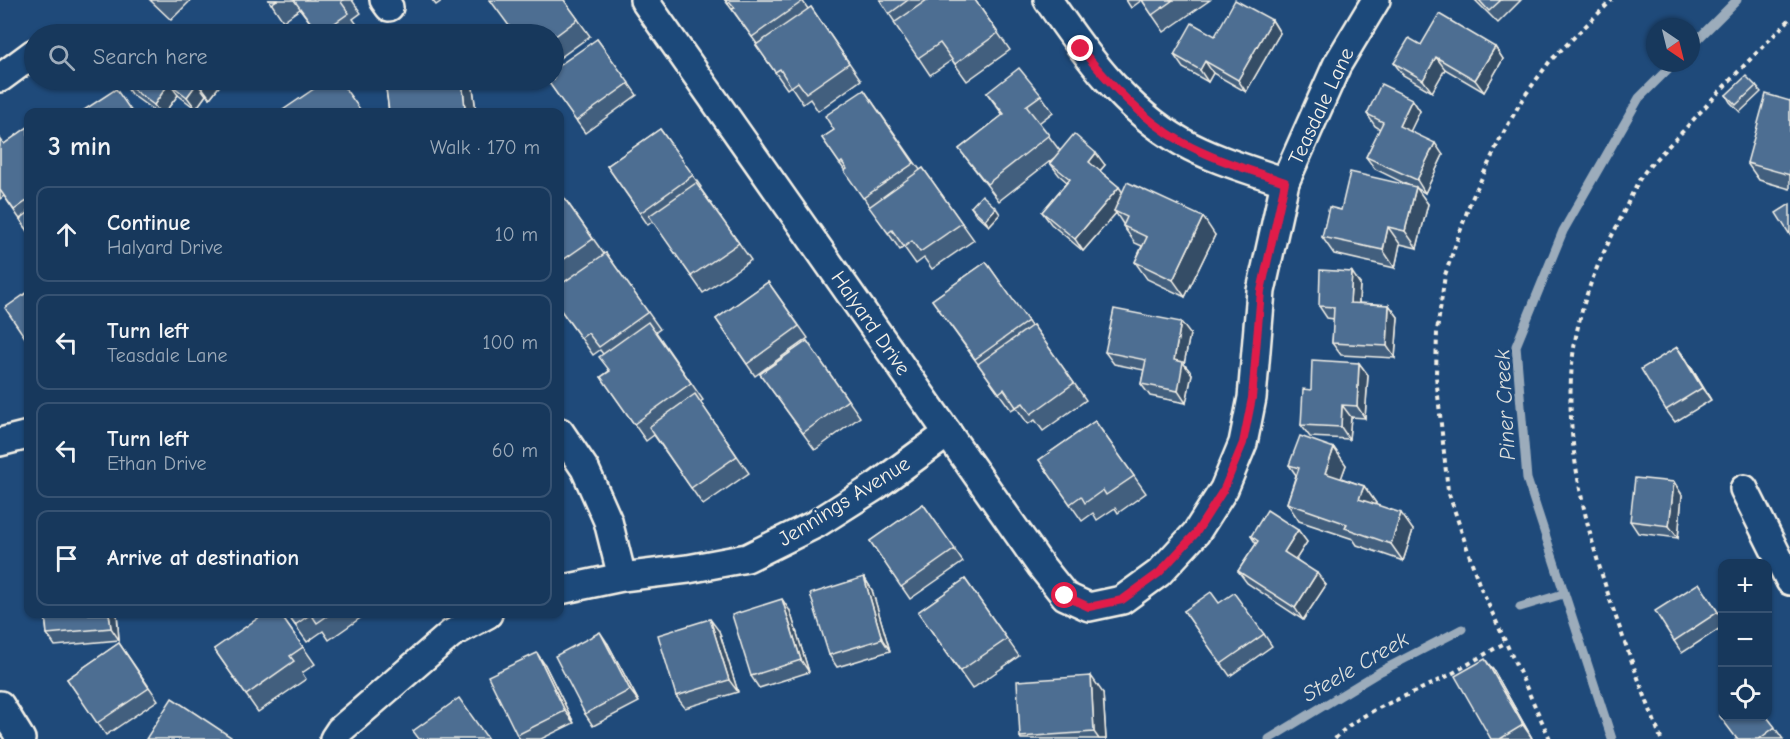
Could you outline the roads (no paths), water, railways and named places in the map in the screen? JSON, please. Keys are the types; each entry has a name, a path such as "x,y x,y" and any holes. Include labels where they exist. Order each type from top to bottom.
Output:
{"street":[{"name":"Halyard Drive","path":"644,0 1041,566 1065,596 1089,607 1122,600"},
{"path":"1047,0 1081,49 1111,85 1150,120 1182,142 1213,157 1285,182"},
{"name":"Teasdale Lane","path":"1122,600 1159,573 1196,533 1224,489 1243,443 1252,398 1261,291 1285,182 1337,65 1376,0"},
{"path":"0,78 24,60"},
{"name":"Jennings Avenue","path":"564,589 622,577 688,569 747,558 816,524 876,486 948,433"},
{"path":"0,442 24,436"},
{"path":"564,438 585,469 608,521 622,577"},
{"path":"1744,489 1790,581"},
{"path":"334,739 340,730 451,634 481,618"},
{"path":"0,705 21,739"}],"waterway":[{"name":"Piner Creek","path":"1700,37 1737,0"},
{"name":"Piner Creek","path":"1612,739 1527,479 1516,346 1563,231 1639,98 1665,72"},
{"name":"Steele Creek","path":"1520,607 1563,594"},
{"name":"Steele Creek","path":"1269,739 1381,671 1462,629"}]}
